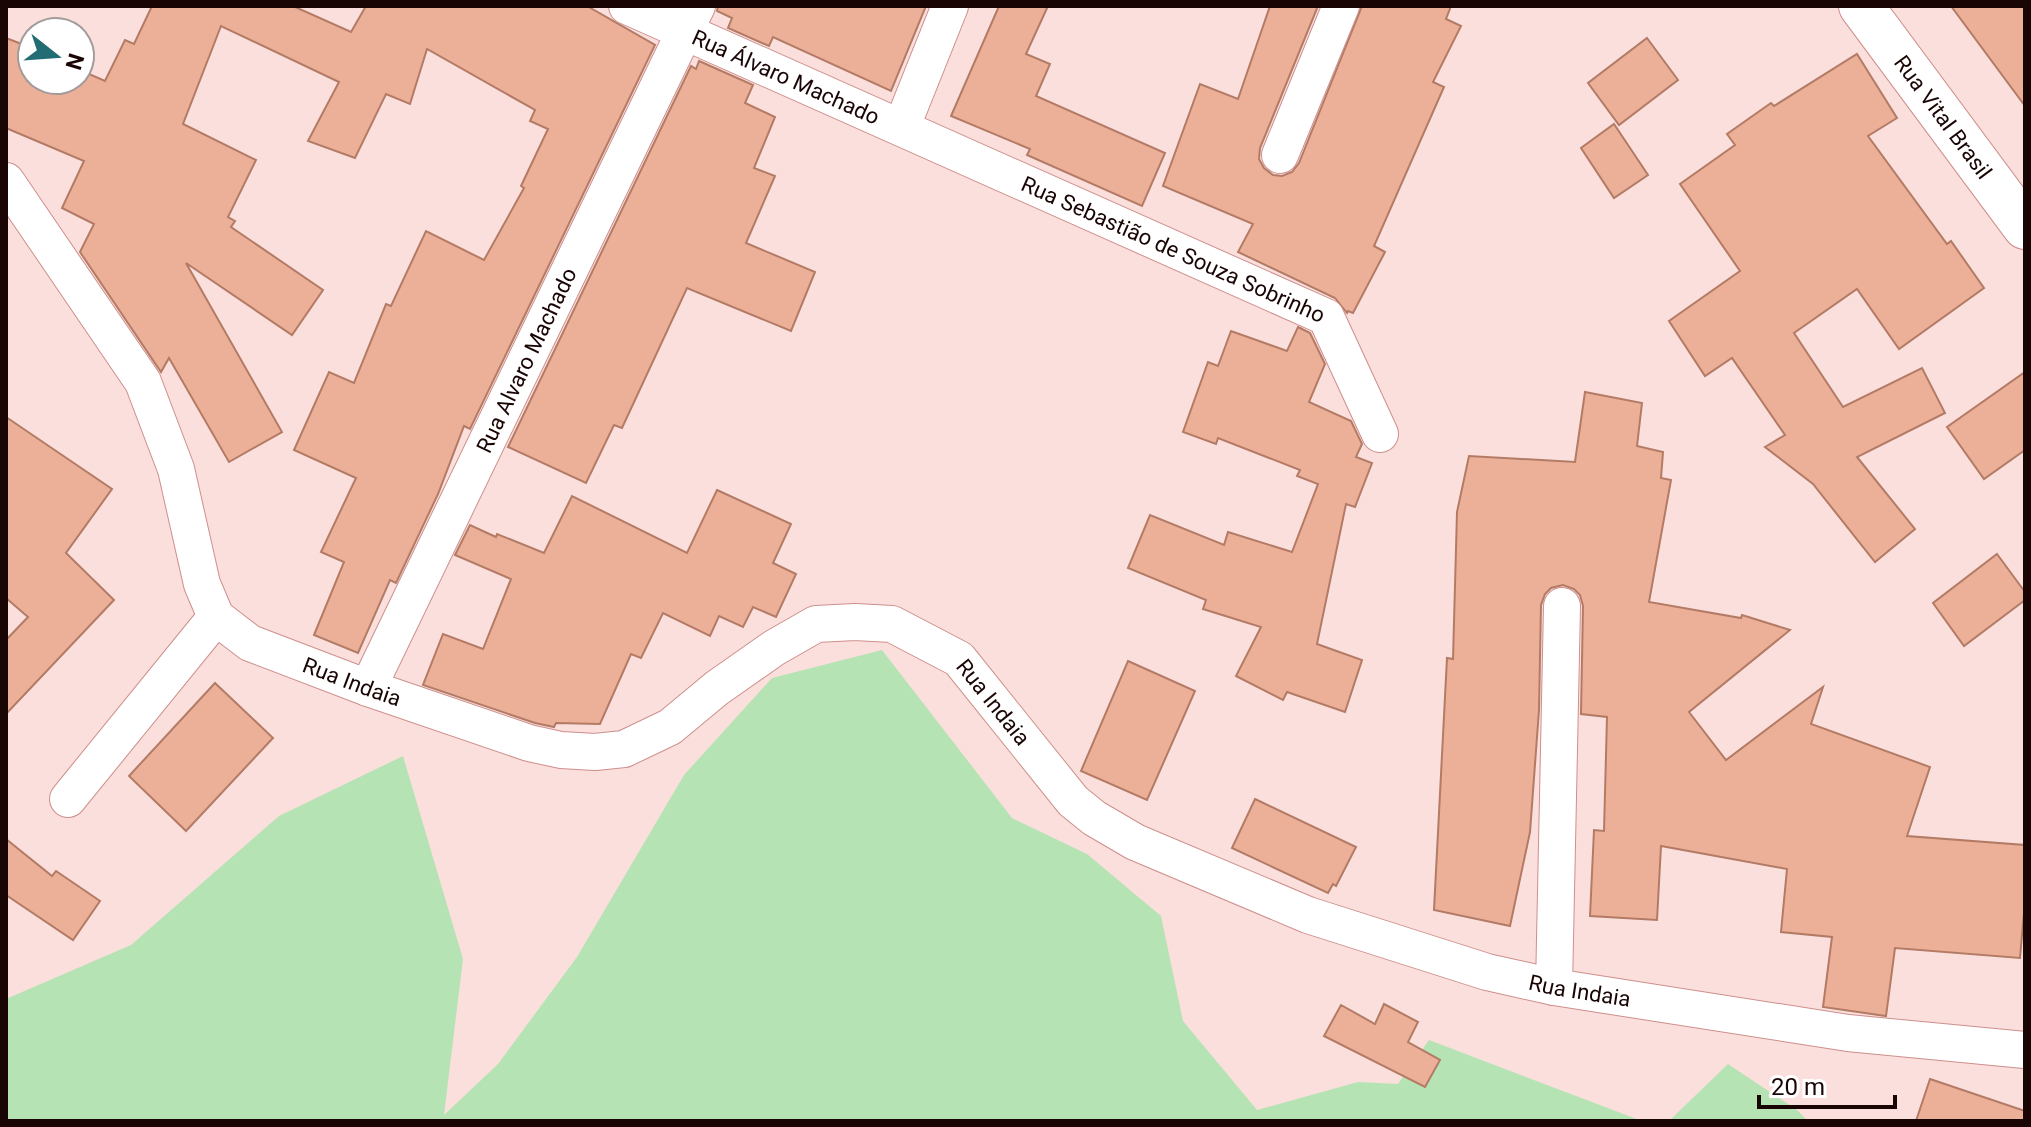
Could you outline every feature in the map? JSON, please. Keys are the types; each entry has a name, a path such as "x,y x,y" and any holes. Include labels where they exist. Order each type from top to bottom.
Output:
{"street":[{"name":"Rua Álvaro Machado","path":"627,6 691,19 902,126"},
{"path":"902,126 950,6"},
{"path":"1280,155 1341,6"},
{"name":"Rua Vital Brasil","path":"1861,6 2025,227"},
{"name":"Rua Alvaro Machado","path":"368,688 691,19"},
{"name":"Rua Sebastião de Souza Sobrinho","path":"902,126 1326,317 1380,434"},
{"path":"6,181 143,382 176,469 202,584 216,617 68,799"},
{"path":"1554,987 1562,606"},
{"name":"Rua Indaia","path":"216,617 250,643 368,688 540,745 595,752 624,749 670,727 717,688 774,648 816,624 892,624 959,659 1073,801 1094,818 1135,842 1308,915 1487,972 1554,987 1848,1033 2025,1050"}],"green space":[{"path":"882,650 1012,818 1087,854 1161,916 1183,1021 1257,1110 1358,1082 1398,1084 1429,1040 1642,1121 6,1121 6,999 131,945 279,816 403,756 463,959 444,1115 498,1064 577,957 684,775 772,678"},
{"path":"1728,1064 1797,1110 1808,1121 1669,1121"}],"building":[{"path":"152,6 293,6 351,32 366,6 587,6 655,45 470,429 464,426 438,494 396,583 390,580 358,653 314,635 344,562 321,552 356,478 294,450 329,372 354,383 386,304 391,306 426,231 484,260 524,188 521,186 548,129 530,121 535,110 427,49 410,104 386,94 355,158 308,141 339,82 221,26 183,124 256,160 228,217 235,221 231,227 323,290 292,335 186,263 282,432 229,462 169,358 161,372 80,252 94,224 62,208 84,161 6,128 6,38 16,42 16,96 96,96 96,77 105,81 125,40 134,44"},
{"path":"718,6 926,6 891,91 773,37 769,46 728,28 732,18 717,11"},
{"path":"999,6 1048,6 1026,54 1050,64 1036,96 1165,153 1142,206 1027,155 1030,149 951,116"},
{"path":"1270,6 1318,6 1260,148 1259,159 1264,168 1273,175 1282,176 1292,172 1299,163 1362,6 1451,6 1446,19 1461,26 1433,82 1444,87 1374,246 1385,252 1353,313 1347,313 1335,298 1238,252 1253,224 1163,186 1200,84 1238,99"},
{"path":"1951,6 2025,6 2025,106"},
{"path":"1647,38 1678,80 1619,125 1588,83"},
{"path":"1857,54 1897,118 1868,136 1947,244 1951,241 1984,288 1899,349 1857,289 1794,333 1843,407 1922,368 1945,413 1857,457 1915,529 1875,562 1813,484 1765,447 1785,435 1732,358 1705,376 1669,321 1740,271 1680,184 1735,145 1727,134 1771,103 1774,106"},
{"path":"699,61 753,85 745,103 775,117 754,168 775,176 746,243 815,272 791,331 687,288 622,428 614,425 586,483 508,447 691,66 696,69"},
{"path":"1614,124 1648,175 1614,198 1581,148"},
{"path":"1298,327 1310,333 1325,364 1309,402 1351,421 1362,444 1356,457 1372,463 1355,507 1346,504 1317,644 1362,660 1345,712 1287,692 1283,700 1236,676 1261,627 1203,609 1206,600 1128,568 1150,515 1224,545 1228,532 1292,552 1318,484 1297,476 1300,470 1218,438 1216,444 1183,432 1208,362 1218,366 1231,331 1287,351"},
{"path":"2025,372 2025,450 1984,479 1947,427"},
{"path":"1585,392 1642,403 1637,446 1663,452 1661,478 1671,480 1649,602 1741,618 1742,615 1790,630 1689,712 1726,760 1823,687 1811,724 1930,767 1907,836 2025,845 2025,901 2020,958 1895,948 1886,1016 1823,1007 1832,937 1781,932 1787,869 1661,846 1657,920 1590,916 1594,830 1604,831 1607,717 1581,714 1583,606 1580,595 1563,585 1551,588 1541,605 1539,710 1530,832 1510,926 1434,910 1447,658 1453,659 1457,512 1469,456 1575,462"},
{"path":"6,417 112,489 66,553 114,600 6,714 6,640 28,617 6,598"},
{"path":"717,490 791,524 773,563 796,574 776,617 753,607 743,627 719,616 710,636 663,613 641,658 631,654 600,724 556,723 554,727 535,723 423,685 443,634 483,649 511,579 455,555 470,525 544,553 572,496 687,553"},
{"path":"1997,554 2025,592 2025,600 1964,646 1933,603"},
{"path":"1128,661 1195,691 1147,800 1081,771"},
{"path":"215,683 273,738 186,831 129,776"},
{"path":"1255,799 1356,847 1336,886 1333,884 1328,893 1232,848"},
{"path":"6,839 52,876 56,871 100,901 73,940 6,895"},
{"path":"1384,1004 1418,1022 1408,1042 1440,1060 1425,1087 1324,1036 1341,1005 1375,1024"},
{"path":"1930,1079 2025,1111 2025,1121 1916,1121"}]}
